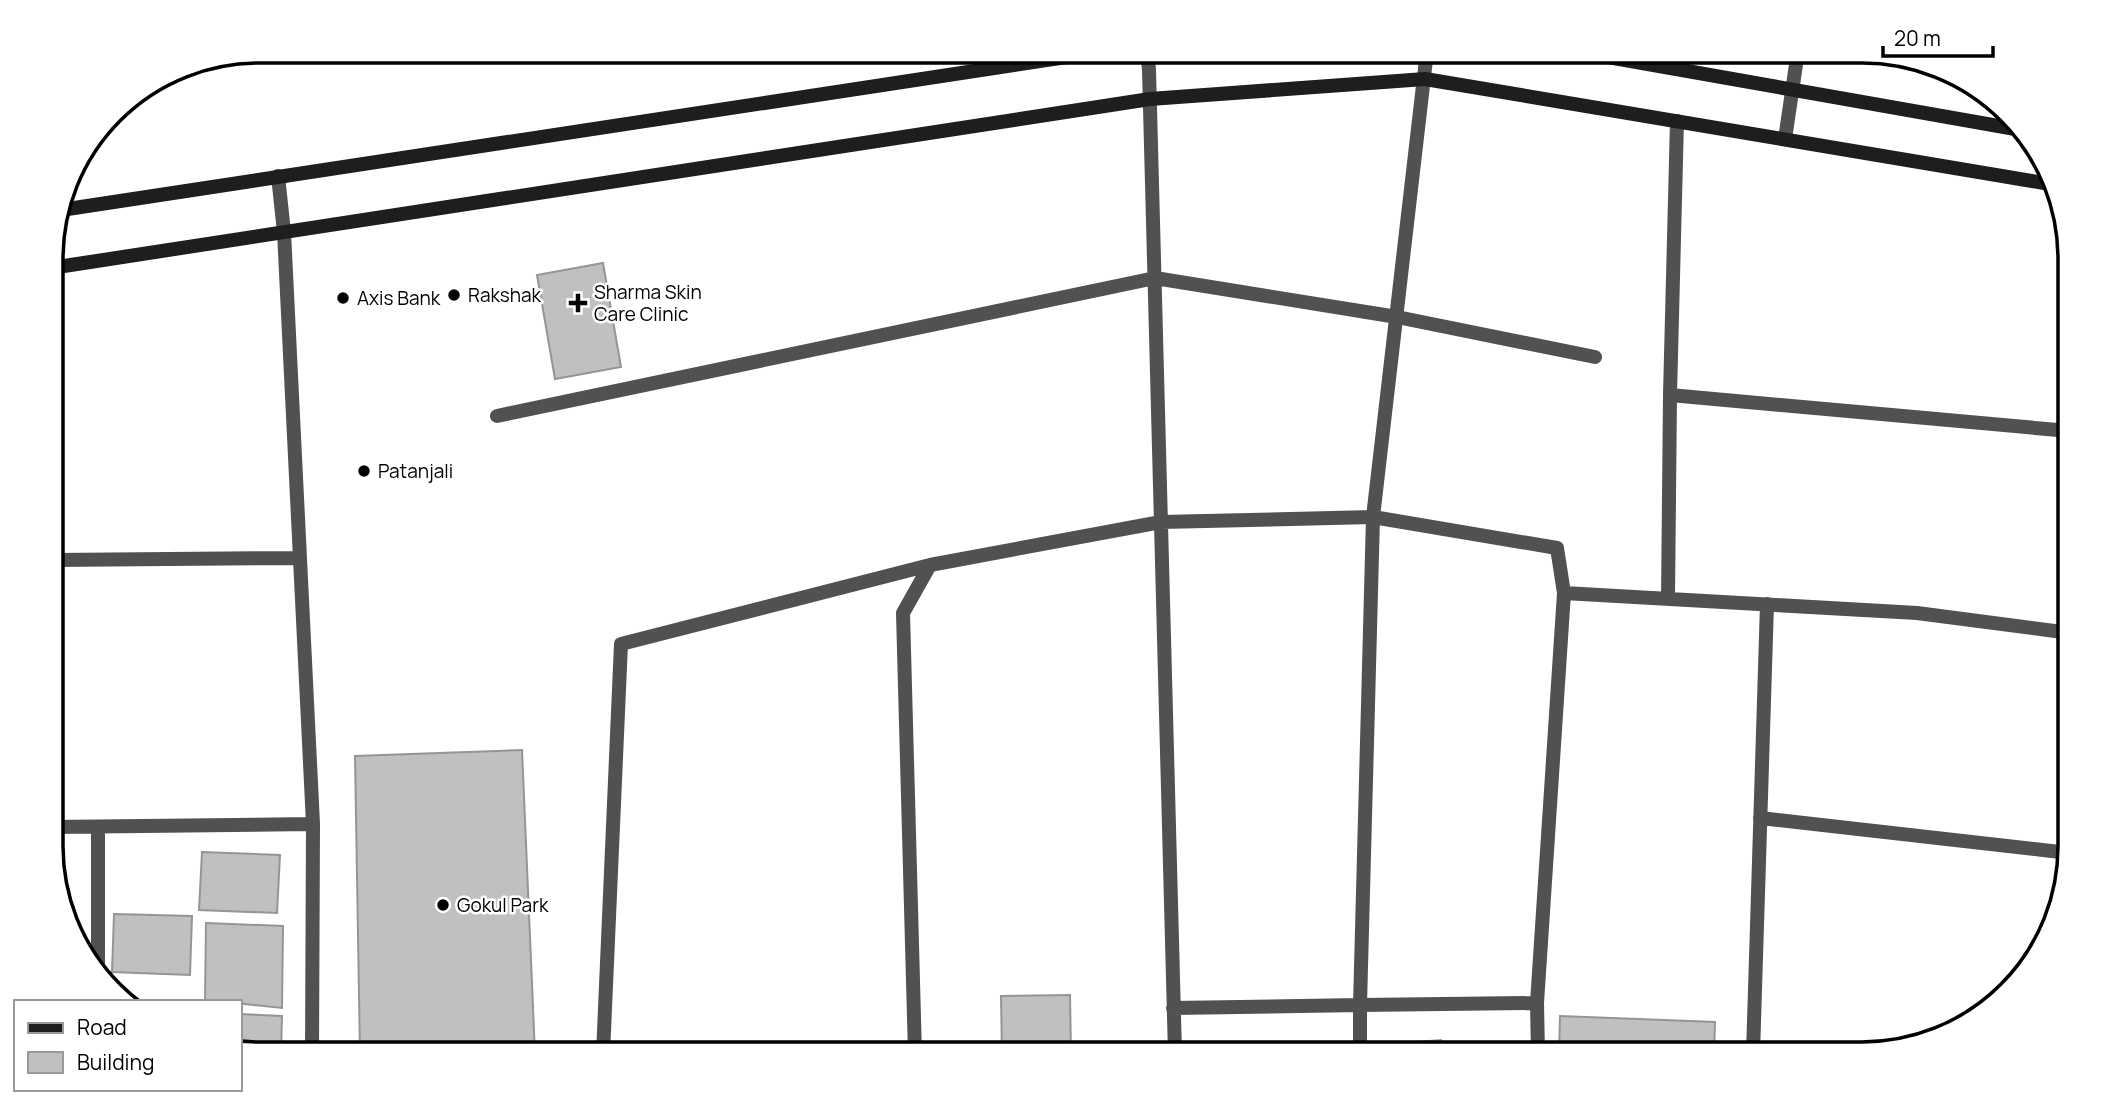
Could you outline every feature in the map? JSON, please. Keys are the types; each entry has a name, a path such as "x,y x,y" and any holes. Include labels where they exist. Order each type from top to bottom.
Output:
{"street":[{"path":"70,209 1027,63"},
{"path":"1148,63 1174,1042"},
{"path":"1360,1042 1373,517 1426,63"},
{"path":"1640,63 2007,128"},
{"path":"1785,139 1796,63"},
{"path":"63,266 1150,99 1425,79 2042,183"},
{"path":"1668,599 1677,121"},
{"path":"278,176 284,232 313,824 312,1042"},
{"path":"497,416 1155,278 1397,317 1595,357"},
{"path":"1670,395 2058,430"},
{"path":"604,1042 621,643 930,565 1161,522 1373,517 1557,548 1564,593 1537,1003 1538,1042"},
{"path":"63,560 300,558"},
{"path":"915,1042 903,613 930,565"},
{"path":"1564,593 1917,613 2058,631"},
{"path":"1753,1042 1767,604"},
{"path":"1759,818 2058,852"},
{"path":"63,827 313,824"},
{"path":"98,827 98,958"},
{"path":"1173,1008 1537,1003"}],"building":[{"path":"603,263 621,367 555,379 537,275"},
{"name":"Gokul Park","path":"522,750 534,1042 360,1042 355,756"},
{"path":"202,852 280,855 277,913 199,910"},
{"path":"114,914 192,916 190,975 112,972"},
{"path":"206,923 283,926 282,1008 242,1004 242,1000 205,1000"},
{"path":"1070,995 1071,1042 1002,1042 1001,996"},
{"path":"242,1014 282,1016 281,1042 242,1041"},
{"path":"1560,1016 1715,1022 1714,1042 1559,1042"}],"place":[{"name":"Rakshak","path":"454,295"},
{"name":"Axis Bank","path":"343,298"},
{"name":"Sharma Skin Care Clinic","path":"578,303"},
{"name":"Patanjali","path":"364,471"},
{"name":"Gokul Park","path":"443,905"}]}
